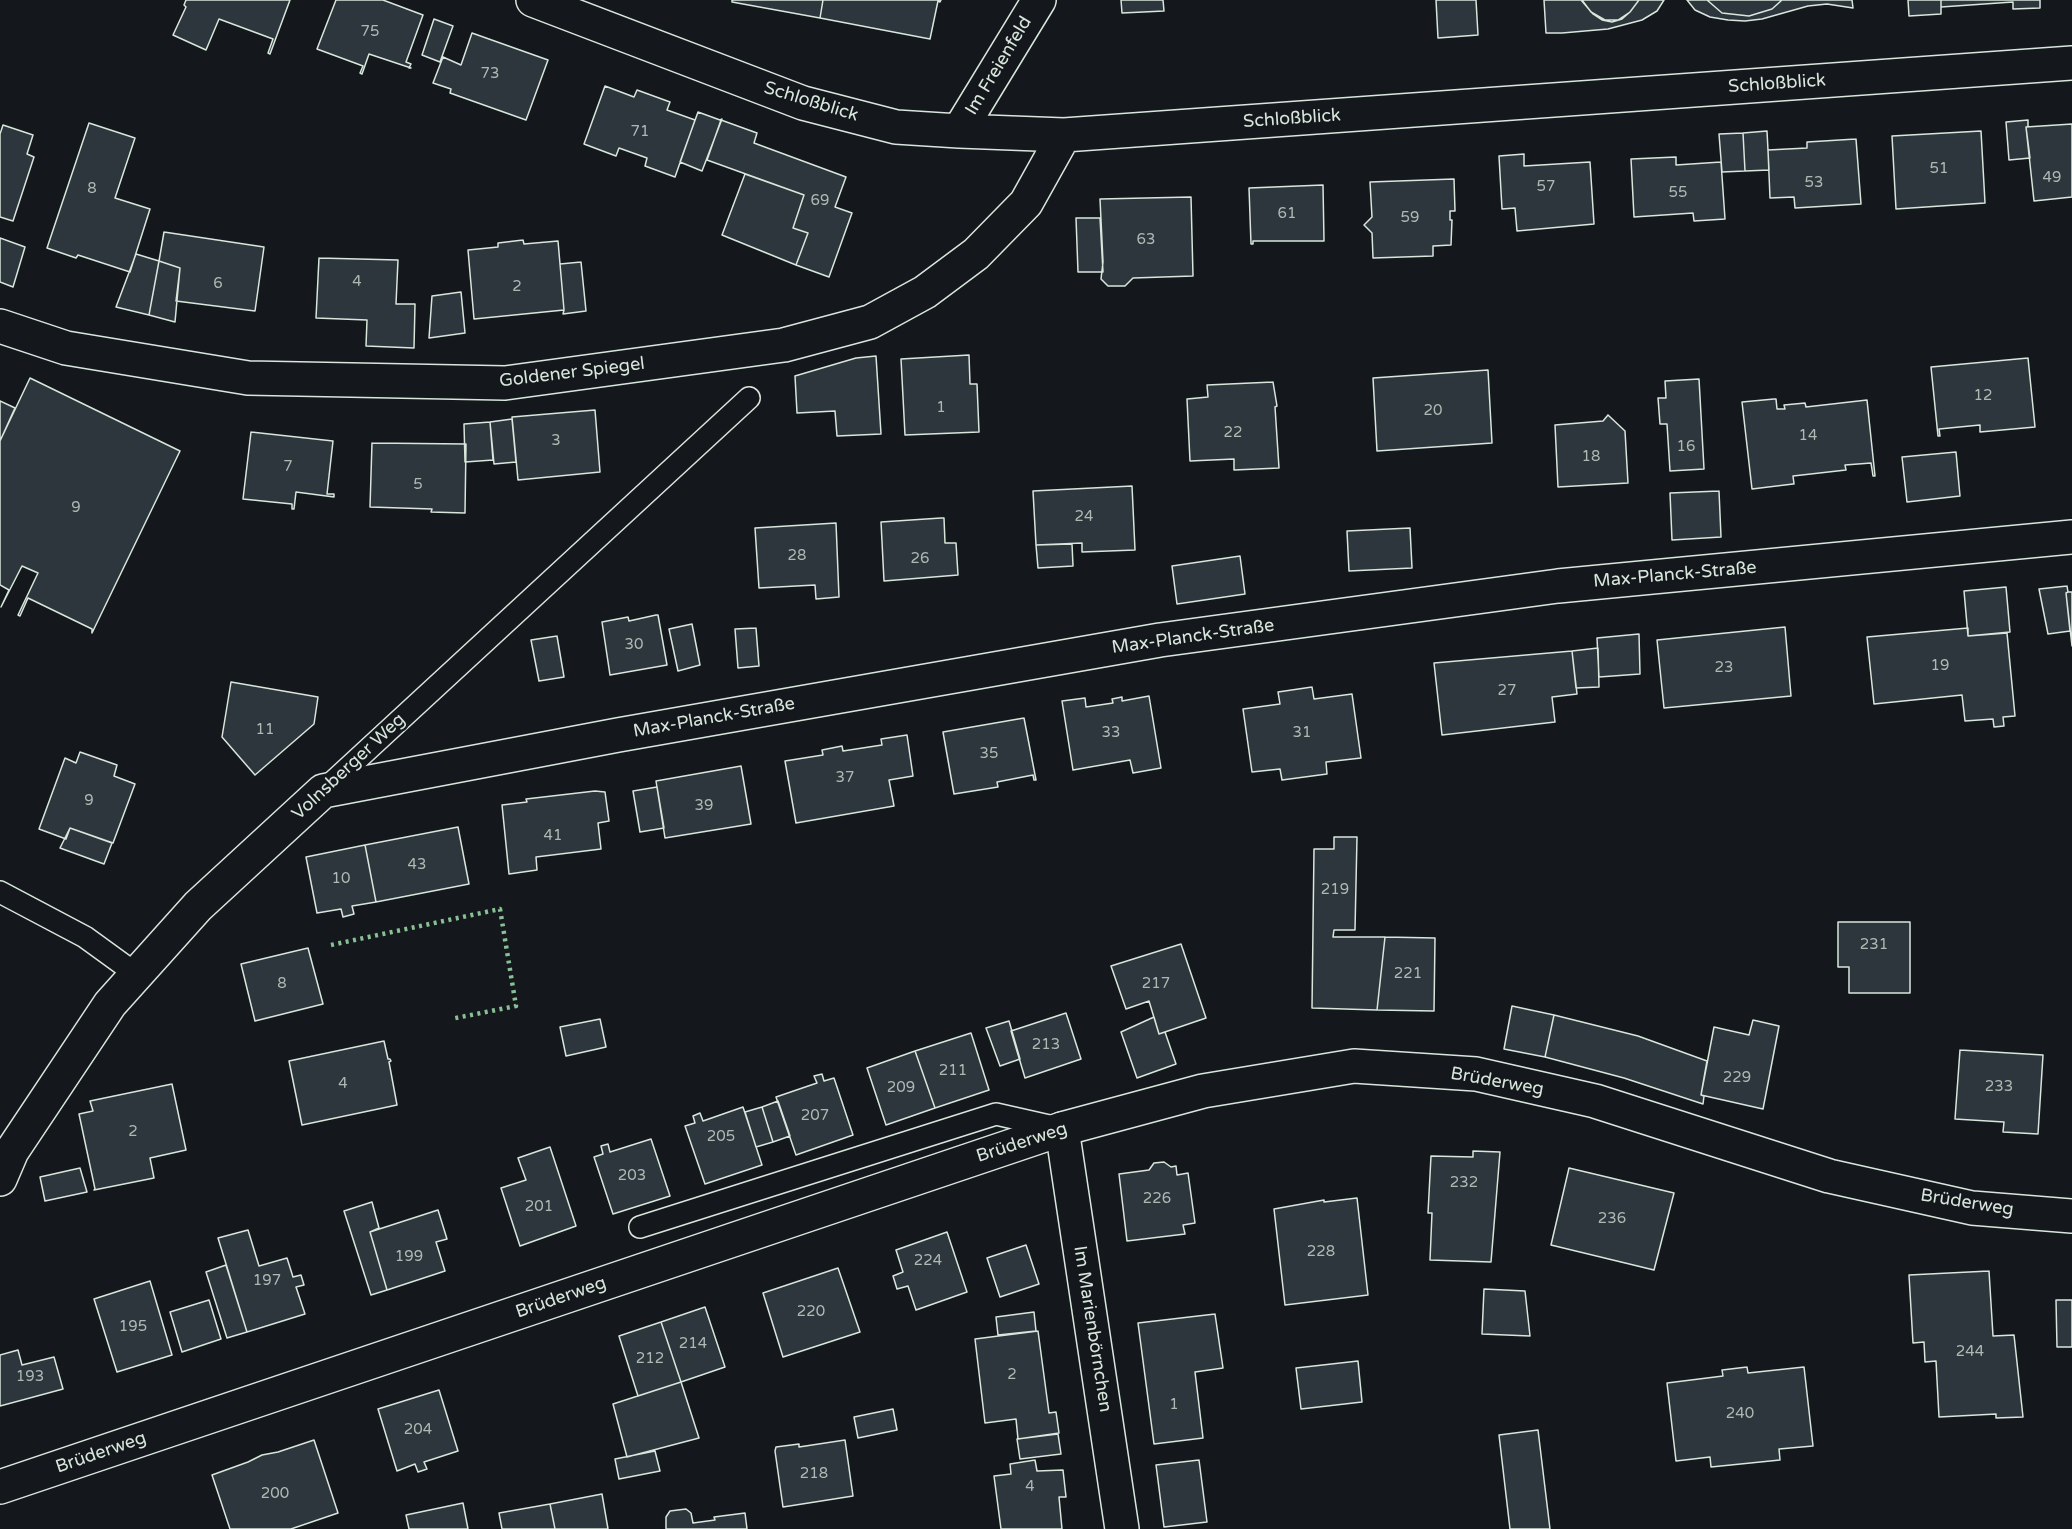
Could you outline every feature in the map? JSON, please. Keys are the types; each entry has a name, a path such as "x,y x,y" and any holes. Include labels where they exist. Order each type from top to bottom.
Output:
{"street":[{"name":"Schloßblick","path":"533,0 803,103 896,127 959,131 1064,135 2072,63"},
{"name":"Im Freienfeld","path":"959,131 1040,0"},
{"name":"Goldener Spiegel","path":"0,326 66,348 248,378 506,383 784,345 870,322 925,292 976,254 1026,203 1064,135"},
{"name":"Max-Planck-Straße","path":"323,791 618,735 1160,640 1558,586 2072,537"},
{"name":"Volnsberger Weg","path":"0,1179 12,1151 110,1004 198,906 323,791"},
{"name":"Brüderweg","path":"0,1487 1062,1129 1203,1091 1354,1066 1476,1074 1595,1101 1829,1176 1972,1208 2072,1216"},
{"name":"Im Marienbörnchen","path":"1062,1129 1122,1529"}],"lane":[{"name":"Volnsberger Weg","path":"323,791 749,398"},
{"path":"0,892 85,937 136,974"},
{"path":"640,1227 996,1114 1062,1129"}],"building":[{"path":"186,0 290,0 270,54 268,53 273,39 219,19 206,50 173,35 186,7 184,5"},
{"path":"336,0 383,0 423,15 406,62 411,64 409,67 369,54 362,74 360,73 363,66 317,49"},
{"path":"732,0 823,0 820,18 732,2"},
{"path":"823,0 941,0 938,1 930,39 820,18"},
{"path":"1121,0 1163,0 1164,11 1122,13"},
{"path":"1436,0 1476,0 1478,35 1438,38"},
{"path":"1544,0 1581,0 1593,14 1602,20 1612,22 1622,19 1639,0 1664,0 1657,11 1642,20 1608,29 1546,33"},
{"path":"1582,0 1639,0 1630,12 1618,20 1605,20 1591,12"},
{"path":"1687,0 1707,0 1722,13 1749,16 1772,9 1782,0 1852,0 1853,8 1827,4 1808,6 1762,19 1745,21 1710,17 1695,10"},
{"path":"1707,0 1782,0 1772,9 1749,16 1722,13"},
{"path":"1908,0 1941,0 1941,14 1909,16"},
{"path":"1941,0 2040,0 2040,8 2013,9 2013,2 1941,7"},
{"path":"434,19 453,26 440,62 422,55"},
{"path":"472,33 548,60 526,120 450,93 451,89 433,83 443,57 461,65"},
{"path":"605,86 634,97 637,90 670,102 667,110 695,120 675,177 645,166 647,158 619,148 616,156 584,144"},
{"path":"698,112 722,119 702,171 680,162"},
{"path":"721,120 757,133 754,143 846,177 835,207 852,213 829,277 796,265 808,233 793,228 804,195 707,160"},
{"path":"2028,120 2028,127 2026,127 2030,158 2009,160 2006,122"},
{"path":"89,123 135,138 115,198 150,209 130,272 78,255 76,258 47,248"},
{"path":"2072,124 2072,197 2034,201 2026,127"},
{"path":"3,125 33,135 27,154 34,157 13,221 0,217 0,134"},
{"path":"1767,131 1769,170 1745,171 1743,133"},
{"path":"1981,131 1985,203 1896,209 1892,136"},
{"path":"1743,133 1745,171 1722,172 1719,134"},
{"path":"1856,139 1861,204 1795,208 1794,197 1770,198 1768,150 1807,148 1807,142"},
{"path":"1524,154 1524,166 1590,162 1594,224 1517,231 1515,208 1502,209 1499,156"},
{"path":"1676,157 1676,165 1721,162 1725,219 1694,221 1693,213 1634,217 1631,159"},
{"path":"745,174 804,195 793,228 808,233 796,265 722,235"},
{"path":"1454,179 1455,211 1450,211 1451,245 1433,246 1433,256 1373,258 1372,233 1364,225 1372,217 1370,182"},
{"path":"1323,185 1324,241 1253,241 1251,244 1249,188"},
{"path":"1191,197 1193,276 1133,278 1125,286 1108,286 1101,279 1103,262 1100,199"},
{"path":"1076,218 1100,218 1103,272 1078,272"},
{"path":"164,232 264,247 255,311 176,301 180,268 159,261"},
{"path":"0,238 25,247 13,287 0,282"},
{"path":"523,240 524,244 558,241 564,310 474,319 468,250 498,247 498,243"},
{"path":"136,254 159,261 149,315 116,307"},
{"path":"319,258 398,260 396,304 415,304 414,348 366,346 367,320 316,318"},
{"path":"159,261 180,268 175,322 149,315"},
{"path":"581,262 586,311 563,314 560,264"},
{"path":"461,292 465,333 429,338 432,296"},
{"path":"969,355 970,384 977,384 979,432 905,435 901,359"},
{"path":"876,356 881,434 837,436 835,411 797,413 795,376 856,358"},
{"path":"2028,358 2035,427 1980,432 1980,425 1939,429 1940,436 1938,436 1931,367"},
{"path":"1488,370 1492,443 1377,451 1373,378"},
{"path":"30,378 180,451 92,633 92,629 28,598 20,616 18,615 38,573 22,566 1,607 9,590 0,585 0,441"},
{"path":"1699,379 1704,469 1670,471 1667,424 1660,424 1658,398 1666,398 1665,381"},
{"path":"1273,382 1277,406 1275,407 1279,468 1234,470 1234,459 1190,461 1187,399 1208,397 1207,385"},
{"path":"1776,399 1777,409 1785,409 1784,405 1805,403 1806,407 1867,400 1875,476 1873,476 1871,463 1845,465 1846,470 1793,476 1794,484 1752,489 1742,402"},
{"path":"0,401 15,408 0,441"},
{"path":"595,410 600,472 518,480 512,417"},
{"path":"1608,415 1625,431 1628,483 1558,487 1555,425 1603,421"},
{"path":"512,419 516,462 494,464 490,422"},
{"path":"490,422 493,460 465,462 464,424"},
{"path":"251,432 333,441 327,494 334,494 334,497 296,492 294,509 292,509 292,504 243,499"},
{"path":"372,443 466,444 465,513 431,512 432,509 370,507"},
{"path":"1956,452 1960,496 1907,502 1902,457"},
{"path":"1132,486 1135,550 1082,552 1082,543 1036,545 1033,491"},
{"path":"1719,491 1721,537 1672,540 1670,493"},
{"path":"944,518 945,543 956,543 958,575 884,581 881,522"},
{"path":"836,523 839,597 816,599 815,585 759,588 755,528"},
{"path":"1410,528 1412,568 1349,571 1347,531"},
{"path":"1072,544 1073,566 1038,568 1036,545"},
{"path":"1240,556 1245,594 1177,604 1172,566"},
{"path":"2067,586 2070,631 2048,634 2039,589"},
{"path":"2006,587 2010,632 1968,636 1964,591"},
{"path":"2072,592 2072,646 2066,593"},
{"path":"658,615 667,665 610,675 602,622 628,617 629,621"},
{"path":"692,624 700,665 678,671 669,629"},
{"path":"1785,627 1791,696 1664,708 1657,640"},
{"path":"756,628 759,666 738,668 735,629"},
{"path":"1968,628 1968,636 2007,633 2015,716 2003,717 2004,726 1994,727 1993,719 1965,721 1962,695 1874,704 1867,637"},
{"path":"1639,634 1640,674 1599,677 1597,638"},
{"path":"557,636 564,677 539,681 531,640"},
{"path":"1598,648 1599,687 1576,688 1572,651"},
{"path":"1572,651 1577,694 1552,697 1555,722 1442,735 1434,663"},
{"path":"231,682 318,697 314,724 255,775 222,737"},
{"path":"1312,687 1314,699 1352,694 1361,758 1326,762 1327,774 1282,780 1280,769 1252,772 1243,709 1280,704 1278,692"},
{"path":"1149,696 1161,768 1133,773 1130,760 1073,770 1062,701 1085,698 1086,707 1113,703 1112,699 1122,697 1122,701"},
{"path":"1024,718 1036,780 1033,775 997,782 998,787 954,794 943,732"},
{"path":"907,735 913,776 889,780 894,806 796,823 785,761 823,755 822,750 842,746 843,751 882,745 881,739"},
{"path":"80,752 117,765 114,776 135,784 113,843 70,828 66,839 39,829 65,758 76,763"},
{"path":"741,766 751,824 665,838 656,781"},
{"path":"657,787 664,828 640,832 633,791"},
{"path":"595,791 605,792 609,821 598,823 601,849 536,857 537,870 509,874 502,805 527,802 526,799"},
{"path":"458,827 469,884 376,902 365,845"},
{"path":"70,828 112,843 104,864 60,848"},
{"path":"1334,837 1357,837 1355,930 1334,930 1333,937 1385,937 1377,1010 1312,1008 1314,849 1334,849"},
{"path":"365,845 376,902 352,906 354,914 343,917 341,909 317,913 306,857"},
{"path":"1838,922 1910,922 1910,993 1849,993 1849,967 1838,967"},
{"path":"1385,937 1435,938 1434,1011 1377,1010"},
{"path":"1181,944 1206,1018 1159,1034 1149,1001 1126,1009 1111,966"},
{"path":"308,948 323,1004 255,1021 241,964"},
{"path":"1512,1006 1554,1015 1545,1057 1504,1049"},
{"path":"1066,1013 1081,1059 1025,1078 1011,1031"},
{"path":"1554,1015 1638,1036 1707,1061 1701,1095 1704,1096 1703,1104 1624,1078 1545,1057"},
{"path":"1154,1017 1159,1034 1165,1032 1176,1064 1137,1078 1121,1032"},
{"path":"600,1019 606,1047 566,1056 560,1027"},
{"path":"1753,1020 1779,1026 1763,1109 1701,1095 1714,1027 1749,1035"},
{"path":"1009,1021 1020,1059 1000,1066 986,1028"},
{"path":"971,1033 989,1090 935,1108 915,1051"},
{"path":"384,1041 388,1059 391,1061 389,1062 397,1105 302,1125 289,1061"},
{"path":"1960,1050 2043,1055 2038,1134 2003,1132 2004,1122 1955,1119"},
{"path":"915,1051 935,1108 886,1125 867,1068"},
{"path":"822,1074 824,1081 834,1078 853,1135 796,1155 776,1097 817,1083 814,1076"},
{"path":"172,1084 186,1150 150,1158 154,1178 94,1190 79,1114 93,1111 90,1101"},
{"path":"778,1101 790,1136 773,1142 762,1107"},
{"path":"743,1107 762,1165 705,1184 685,1126 695,1123 693,1116 700,1113 703,1121"},
{"path":"762,1107 773,1142 756,1147 745,1112"},
{"path":"651,1139 670,1196 613,1214 594,1157 603,1154 601,1146 608,1144 610,1152"},
{"path":"550,1147 576,1226 520,1246 501,1188 526,1180 518,1158"},
{"path":"1473,1151 1500,1152 1491,1262 1430,1260 1432,1213 1428,1213 1431,1156 1473,1157"},
{"path":"1164,1162 1171,1167 1176,1166 1177,1175 1188,1173 1195,1223 1183,1225 1185,1234 1127,1241 1119,1174 1149,1170 1154,1163"},
{"path":"80,1168 87,1192 45,1201 40,1177"},
{"path":"1569,1168 1674,1193 1654,1270 1551,1245"},
{"path":"1357,1198 1368,1295 1285,1305 1274,1209 1324,1200 1324,1202"},
{"path":"372,1202 379,1228 370,1232 387,1290 371,1295 344,1211"},
{"path":"438,1210 447,1239 436,1242 445,1271 387,1290 370,1232"},
{"path":"248,1230 259,1266 287,1258 293,1277 301,1275 304,1285 296,1287 305,1314 247,1332 218,1238"},
{"path":"947,1232 967,1292 916,1310 908,1286 897,1289 893,1276 903,1272 896,1250"},
{"path":"1026,1245 1039,1284 1000,1297 987,1258"},
{"path":"226,1265 247,1332 227,1338 206,1272"},
{"path":"838,1268 860,1332 783,1357 763,1293"},
{"path":"1989,1271 1993,1336 2014,1335 2023,1417 1996,1418 1996,1414 1939,1417 1936,1361 1925,1362 1924,1342 1913,1343 1909,1275"},
{"path":"150,1281 172,1355 117,1372 94,1299"},
{"path":"1484,1289 1525,1291 1530,1336 1482,1334"},
{"path":"209,1300 221,1339 182,1352 170,1312"},
{"path":"2056,1300 2072,1300 2072,1347 2057,1347"},
{"path":"705,1307 725,1367 681,1382 661,1322"},
{"path":"1034,1312 1036,1331 998,1335 996,1317"},
{"path":"1215,1314 1223,1368 1195,1372 1203,1438 1154,1444 1138,1323"},
{"path":"661,1322 681,1382 638,1396 619,1336"},
{"path":"1038,1331 1049,1413 1056,1412 1059,1433 1018,1439 1016,1419 985,1423 975,1339"},
{"path":"18,1350 22,1365 54,1357 63,1389 0,1406 0,1355"},
{"path":"1358,1361 1362,1402 1301,1409 1296,1368"},
{"path":"1747,1367 1748,1373 1804,1367 1813,1446 1779,1449 1780,1460 1711,1467 1710,1457 1676,1461 1667,1383 1723,1376 1722,1370"},
{"path":"681,1382 699,1438 627,1457 613,1404"},
{"path":"439,1390 458,1451 424,1462 427,1469 418,1472 415,1464 397,1471 378,1409"},
{"path":"893,1409 897,1430 858,1438 854,1417"},
{"path":"1538,1430 1550,1529 1510,1529 1499,1435"},
{"path":"1058,1434 1061,1454 1020,1459 1017,1439"},
{"path":"314,1440 338,1513 291,1529 230,1529 212,1475 262,1455"},
{"path":"845,1440 853,1496 783,1507 776,1447 799,1444 799,1447"},
{"path":"655,1451 660,1471 619,1479 615,1459"},
{"path":"1035,1460 1037,1471 1063,1470 1066,1497 1059,1497 1062,1529 1001,1529 994,1476 1011,1474 1010,1464"},
{"path":"1199,1460 1207,1522 1164,1527 1156,1465"},
{"path":"602,1494 608,1529 555,1529 550,1504"},
{"path":"463,1503 468,1529 409,1529 406,1515"},
{"path":"550,1504 555,1529 502,1529 499,1513"},
{"path":"686,1509 691,1513 693,1523 715,1520 714,1517 745,1513 747,1529 666,1529 666,1517 670,1511"}],"hedge":[{"path":"331,945 500,909 516,1006 451,1019"}]}
